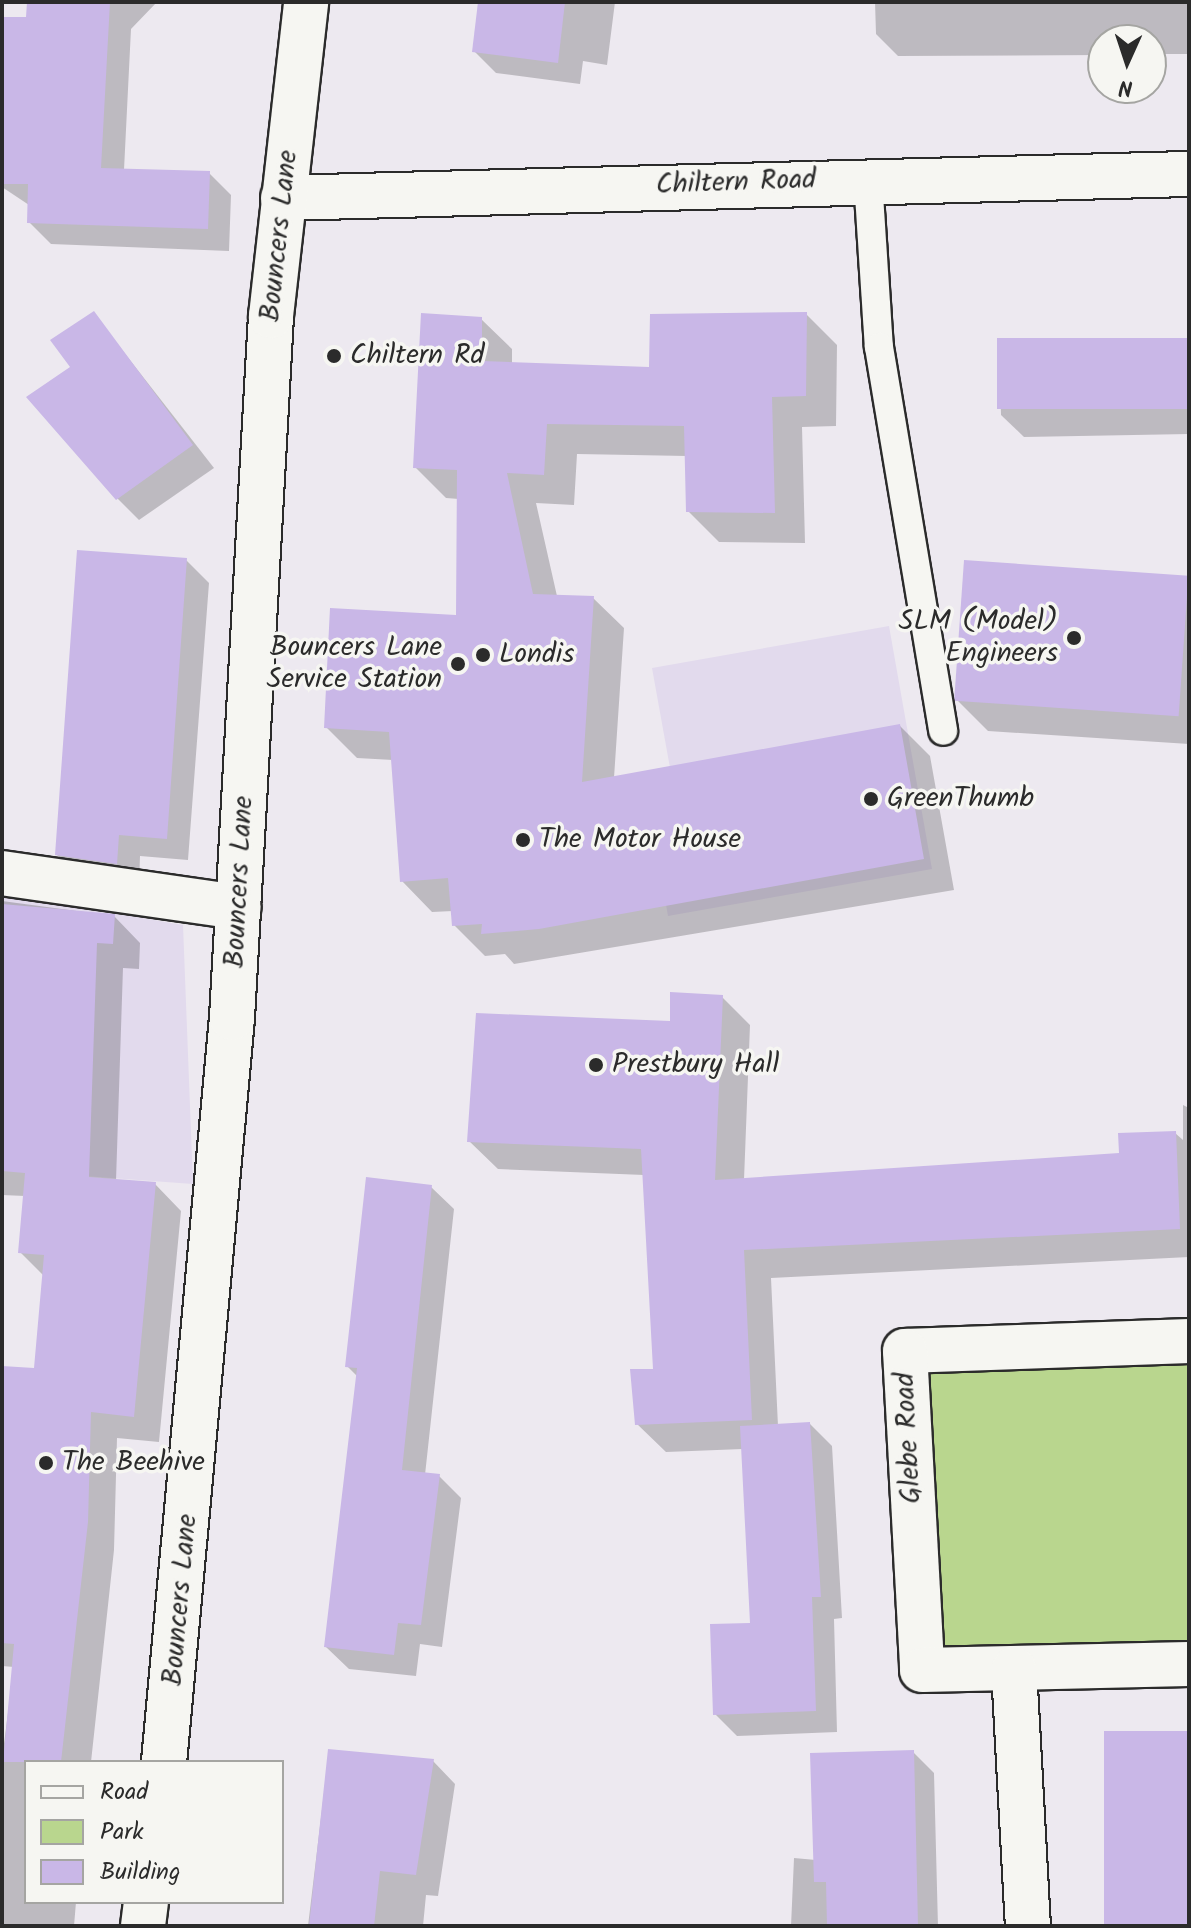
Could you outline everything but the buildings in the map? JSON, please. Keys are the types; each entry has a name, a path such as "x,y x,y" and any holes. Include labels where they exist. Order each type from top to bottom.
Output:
{"street":[{"name":"Bouncers Lane","path":"164,1760 239,907 283,198 306,2"},
{"name":"Chiltern Road","path":"283,198 868,179 1189,174"},
{"path":"2,873 239,907"},
{"name":"Glebe Road","path":"1189,1341 905,1351 922,1670 1189,1664"},
{"path":"1014,1669 1028,1926"},
{"path":"143,1926 146,1904"}],"lane":[{"path":"868,179 879,347 943,731"}],"shaded area":[{"path":"889,626 932,869 668,916 647,795 674,790 652,668"},
{"path":"2,894 183,925 193,1184 2,1170"}],"green space":[{"path":"905,1341 1189,1341 1189,1664 905,1664"}],"place":[{"name":"Chiltern Rd","path":"334,356"},
{"name":"SLM (Model) Engineers","path":"1074,638"},
{"name":"Londis","path":"483,655"},
{"name":"Bouncers Lane Service Station","path":"458,664"},
{"name":"GreenThumb","path":"871,799"},
{"name":"The Motor House","path":"523,840"},
{"name":"Prestbury Hall","path":"596,1065"},
{"name":"The Beehive","path":"46,1463"}]}
